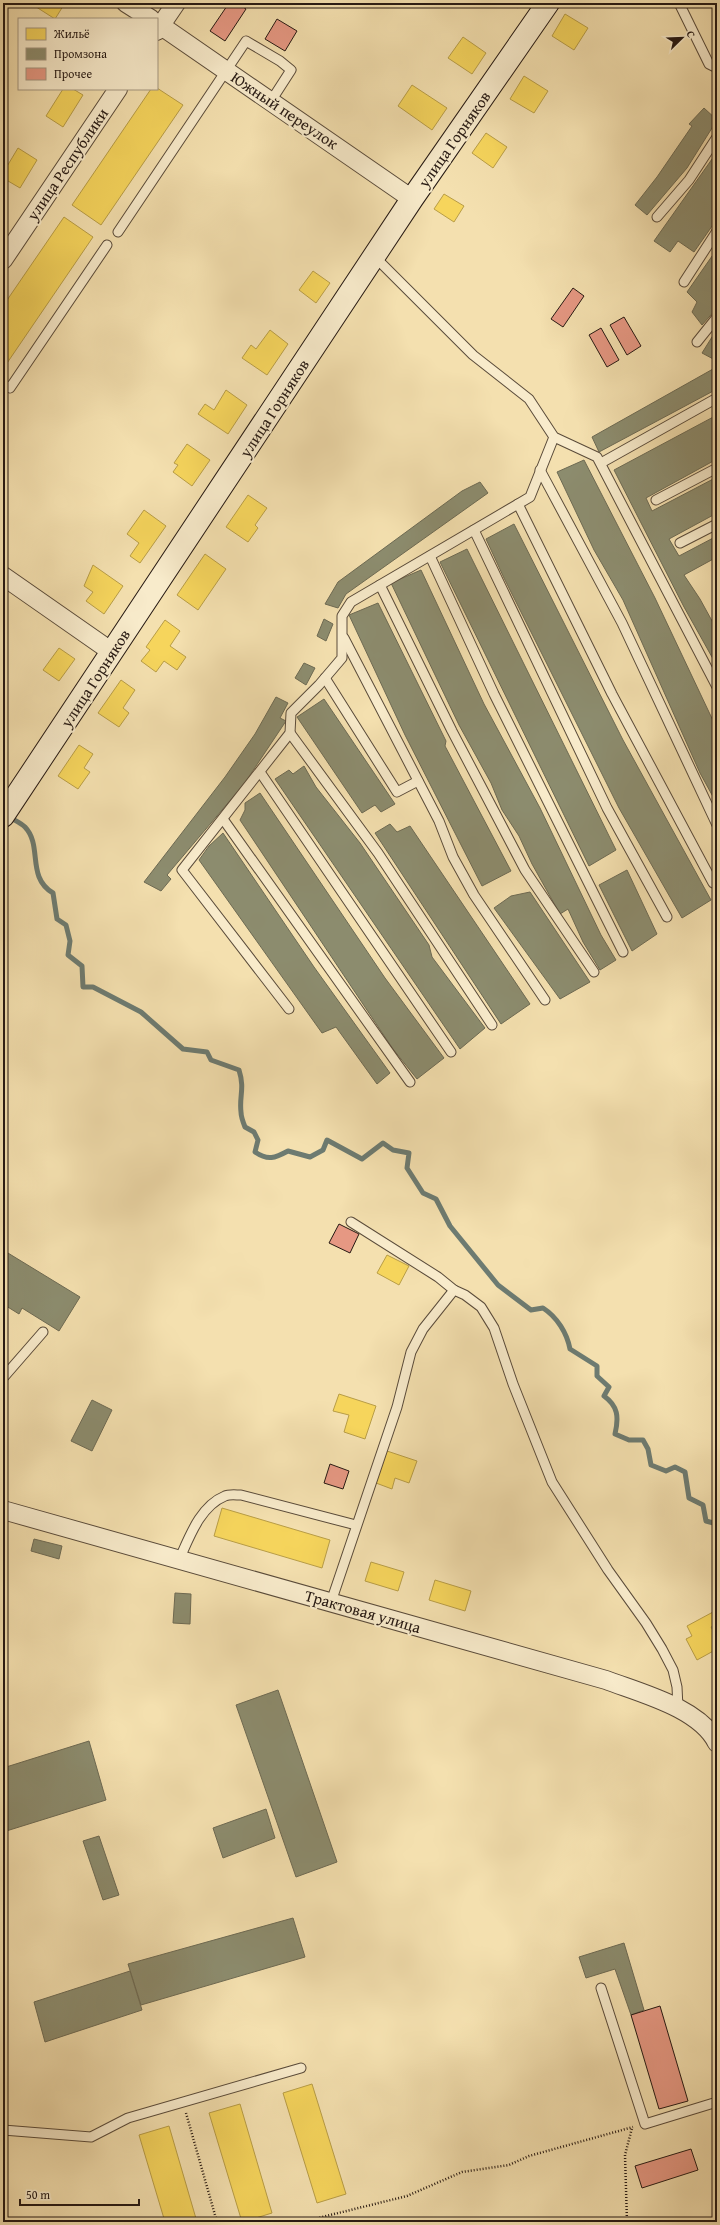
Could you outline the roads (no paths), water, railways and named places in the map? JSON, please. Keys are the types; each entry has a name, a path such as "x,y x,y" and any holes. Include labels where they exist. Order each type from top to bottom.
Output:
{"street":[{"name":"Южный переулок","path":"126,3 146,18"},
{"path":"158,23 176,3"},
{"name":"улица Горняков","path":"3,816 412,199 548,3"},
{"name":"Южный переулок","path":"158,26 226,70 412,199"},
{"name":"улица Республики","path":"3,260 117,90"},
{"path":"3,576 112,652"},
{"name":"Трактовая улица","path":"3,1510 606,1680 678,1708 716,1738"}],"lane":[{"path":"678,3 708,64 717,68"},
{"path":"118,232 246,41 280,61 291,70 271,101"},
{"path":"657,217 688,180 717,137"},
{"path":"684,282 717,231"},
{"path":"3,384 10,388 107,245"},
{"path":"374,256 473,355 529,399 554,437 597,456 717,687"},
{"path":"696,342 717,317"},
{"path":"601,463 717,398"},
{"path":"289,1009 182,870 290,733 291,713 342,658 342,616 351,602 530,497 554,437"},
{"path":"656,500 717,468"},
{"path":"540,470 622,623 717,825"},
{"path":"518,504 612,694 714,883"},
{"path":"680,544 717,524"},
{"path":"474,530 607,808 667,917"},
{"path":"430,556 494,694 544,789 623,952"},
{"path":"380,585 452,731 525,870 594,972"},
{"path":"342,635 439,821 454,857 474,895 545,1000"},
{"path":"325,678 397,792 418,781"},
{"path":"290,733 378,852 492,1025"},
{"path":"260,772 451,1052"},
{"path":"222,819 410,1082"},
{"path":"351,1222 438,1277 454,1290 465,1295 481,1307 494,1328 513,1384 552,1482 608,1570 646,1623 662,1649 673,1670 677,1687 678,1708"},
{"path":"331,1602 356,1525 398,1407 411,1352 423,1328 454,1290"},
{"path":"3,1378 43,1332"},
{"path":"179,1560 195,1524 212,1505 225,1496 241,1495 356,1525"},
{"path":"601,1988 645,2124 717,2102"},
{"path":"3,2130 90,2137 128,2118 301,2068"}],"waterway":[{"path":"9,817 25,827 30,835 40,879 53,893 57,919 66,925 70,941 68,955 82,966 83,987 93,987 141,1012 183,1049 207,1052 211,1060 239,1070 242,1082 242,1118 245,1127 254,1132 258,1140 255,1152 260,1155 272,1158 288,1151 310,1157 323,1150 327,1140 362,1159 383,1143 393,1150 409,1153 407,1168 423,1193 436,1199 450,1226 498,1285 531,1310 543,1308 553,1316 564,1331 570,1349 597,1366 597,1376 609,1387 604,1396 615,1408 617,1417 615,1434 629,1440 643,1440 648,1449 651,1465 666,1471 675,1467 685,1472 689,1498 703,1505 706,1521 717,1524"}]}
